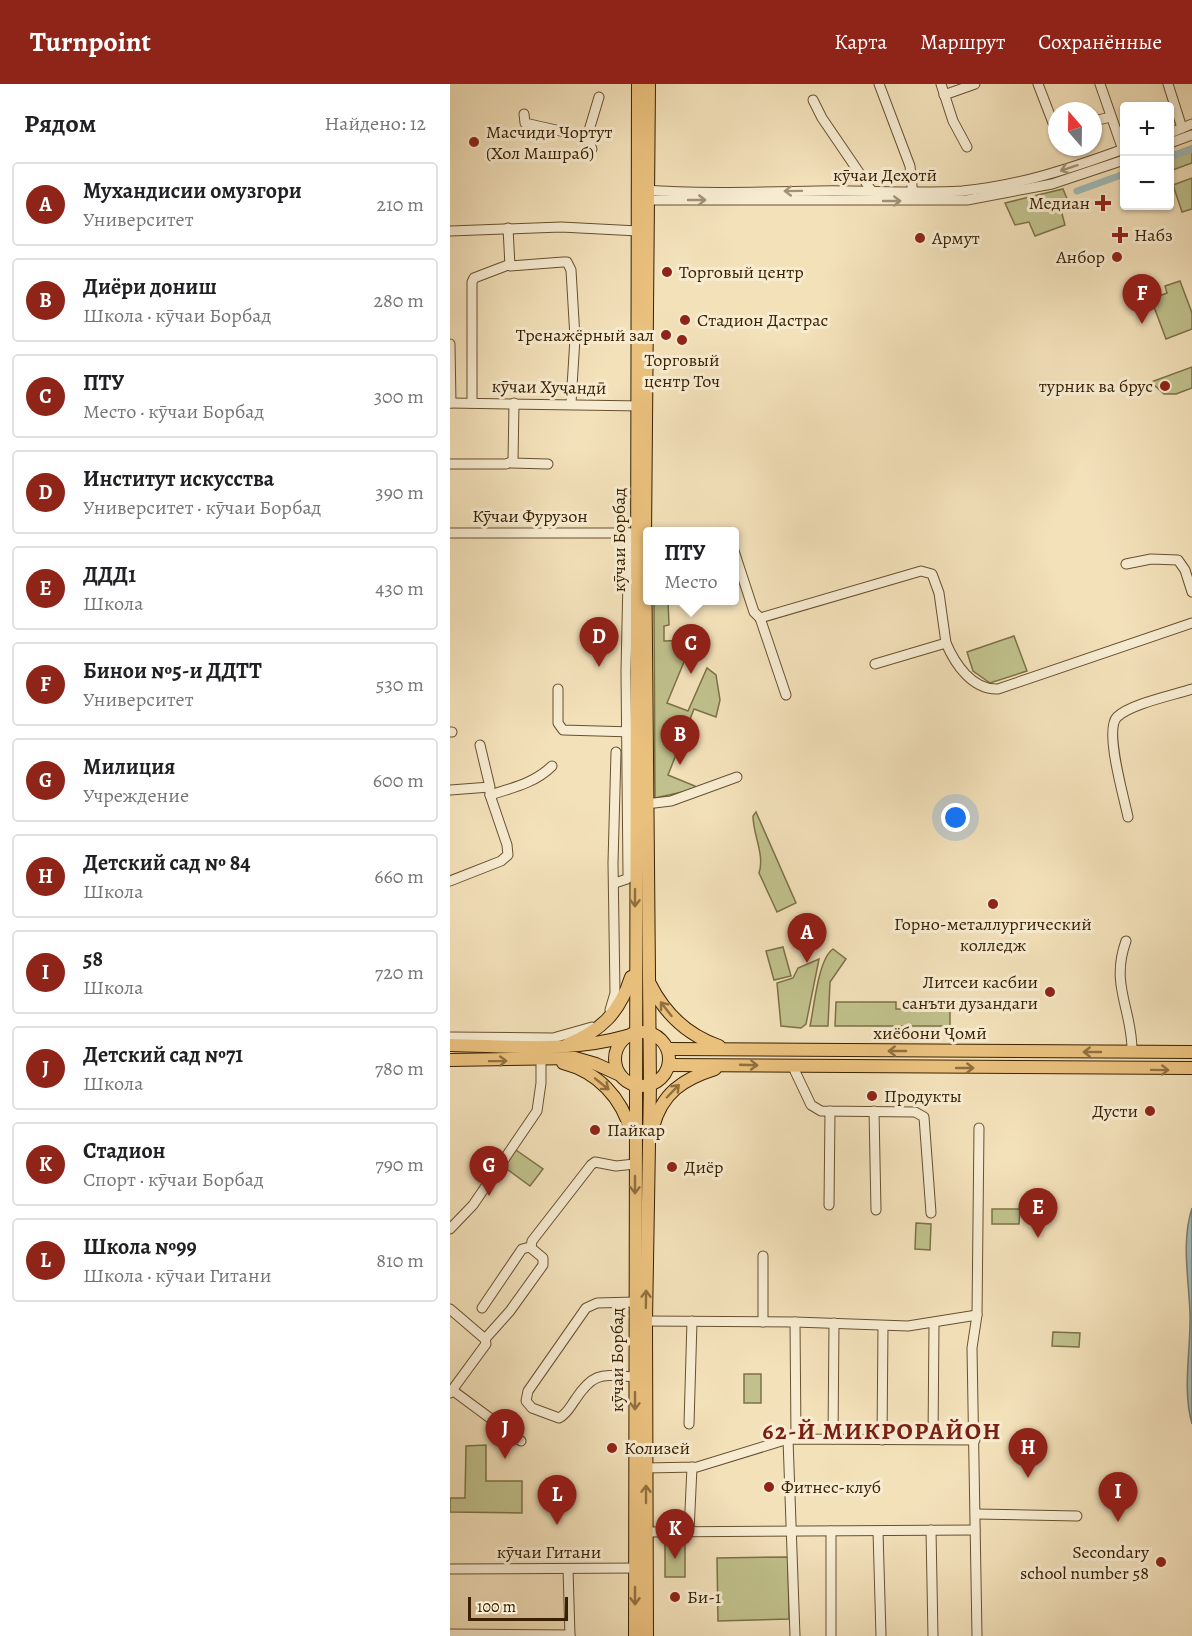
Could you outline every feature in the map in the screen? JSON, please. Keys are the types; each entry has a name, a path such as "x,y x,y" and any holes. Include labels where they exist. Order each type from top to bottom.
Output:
{"main road":[{"name":"кӯчаи Борбад","path":"638,84 644,195 638,231 643,406"},
{"name":"кӯчаи Борбад","path":"647,1636 641,1568 635,1377 635,1146 631,1034 635,965 632,732 640,534 644,195 648,84"},
{"name":"кӯчаи Борбад","path":"635,1636 646,1532 646,1321 650,1085 650,983 640,534"},
{"path":"545,1057 593,1029 617,1004 635,965"},
{"path":"650,983 676,1022 697,1036 726,1048"},
{"path":"450,1060 575,1058 596,1064 620,1075 634,1085 650,1085 662,1078 669,1065 668,1049 657,1035 649,1032 631,1034 592,1046 559,1048"},
{"name":"кӯчаи Борбад","path":"620,1075 616,1067 616,1050 631,1034"},
{"path":"450,1045 497,1042 573,1065 610,1090 623,1108 635,1146"},
{"name":"хиёбони Ҷомӣ","path":"668,1049 1192,1052"},
{"path":"1050,1069 1051,1052"},
{"name":"хиёбони Ҷомӣ","path":"669,1065 1050,1069 1192,1068"},
{"path":"649,1142 656,1116 676,1086 693,1076 728,1065"}],"street":[{"path":"879,84 910,166 913,197"},
{"path":"941,84 953,121 967,147"},
{"path":"944,95 975,84"},
{"path":"1038,84 1048,110"},
{"path":"1100,84 1120,139"},
{"path":"1168,84 1182,128"},
{"path":"592,149 587,136 599,97"},
{"path":"813,100 822,118 871,190"},
{"path":"524,114 525,123 587,136"},
{"path":"1102,119 1112,117"},
{"path":"1174,131 1192,124"},
{"path":"1174,142 1192,135"},
{"name":"кӯчаи Деҳотӣ","path":"644,195 871,190 913,197 990,187 1066,170 1120,151"},
{"name":"кӯчаи Деҳотӣ","path":"644,195 994,196 1052,184 1120,162"},
{"path":"508,228 508,265"},
{"path":"450,231 508,228 638,231"},
{"path":"472,403 472,282 474,278 508,265 563,262 567,262 571,270 575,338 571,403"},
{"path":"450,344 450,403"},
{"name":"кӯчаи Хуҷандӣ","path":"450,403 571,403 643,406"},
{"path":"511,463 514,403"},
{"path":"450,464 548,464"},
{"name":"Кӯчаи Фурузон","path":"450,533 640,534"},
{"path":"1126,564 1150,559 1178,560 1185,570 1192,592"},
{"path":"739,564 754,612 760,618 786,695"},
{"path":"760,618 926,571 935,577 946,643 960,669 981,686 998,689 1192,622"},
{"path":"875,664 946,643"},
{"path":"558,689 558,723 563,730 632,732 628,875 627,879 615,883"},
{"path":"1128,817 1112,742 1112,725 1115,718 1125,711 1192,689"},
{"path":"450,880 501,861 508,855 480,745"},
{"path":"616,752 613,863 617,1004"},
{"path":"450,790 490,791 530,781 552,766"},
{"path":"645,804 671,801 737,777"},
{"path":"1126,941 1122,951 1120,989 1132,1050"},
{"path":"450,1038 497,1042 553,1038 593,1029"},
{"path":"450,1229 473,1204 537,1111 545,1057"},
{"path":"793,1066 811,1105 821,1111 915,1112 924,1117 931,1214"},
{"path":"829,1205 830,1111"},
{"path":"874,1111 876,1210"},
{"path":"977,1636 972,1348 977,1315 979,1128"},
{"path":"482,1308 522,1249 530,1247 535,1237 593,1163 616,1166 635,1164"},
{"path":"485,1339 510,1311 543,1265 543,1258 534,1253 530,1247"},
{"path":"762,1322 763,1256"},
{"path":"635,1302 597,1303 586,1308 528,1391 526,1401 532,1408 559,1418 568,1410 592,1378 635,1377"},
{"path":"450,1309 485,1339 486,1344 451,1391 521,1441"},
{"path":"646,1321 795,1322 883,1326 934,1324 977,1315"},
{"path":"689,1424 692,1321"},
{"path":"795,1322 790,1532 795,1636"},
{"path":"832,1439 834,1323"},
{"path":"933,1439 934,1324"},
{"path":"882,1440 883,1326"},
{"path":"645,1468 692,1467 792,1438 975,1440"},
{"path":"688,1532 692,1467"},
{"path":"976,1514 1077,1516"},
{"path":"931,1530 933,1636"},
{"path":"646,1532 975,1530"},
{"path":"831,1531 831,1636"},
{"path":"878,1531 881,1636"},
{"name":"кӯчаи Гитани","path":"450,1569 641,1568"},
{"path":"450,1634 570,1636 568,1569"}],"green space":[{"path":"1192,146 1192,163 1174,170 1174,153"},
{"path":"1192,178 1192,209 1182,212 1174,185"},
{"path":"1063,189 1068,201 1060,206 1065,225 1035,236 1029,222 1015,225 1005,203"},
{"path":"1180,281 1192,313 1192,329 1166,339 1151,299 1167,293 1165,286"},
{"path":"1192,367 1192,388 1176,394 1164,394 1151,382"},
{"path":"654,605 668,605 669,625 664,626 664,641 693,640 667,703 688,711 707,668 716,675 720,700 716,717 694,709 668,775 695,786 696,789 655,798"},
{"path":"1014,636 1027,671 990,683 973,671 967,652"},
{"path":"756,812 796,903 777,912 759,873 761,859 753,816"},
{"path":"783,947 791,976 774,980 766,951"},
{"path":"833,949 846,959 830,982 828,1026 810,1026 820,973 828,954"},
{"path":"819,959 806,1024 801,1028 781,1026 777,983 793,978 798,968"},
{"path":"913,1001 950,1001 950,1026 835,1026 836,1002 896,1002 896,1009 912,1009"},
{"path":"516,1150 543,1169 530,1186 504,1167"},
{"path":"992,1209 1020,1209 1019,1224 992,1224"},
{"path":"916,1223 931,1224 930,1250 915,1249"},
{"path":"1053,1332 1080,1333 1079,1347 1052,1346"},
{"path":"744,1374 761,1374 761,1403 744,1403"},
{"path":"486,1445 486,1481 522,1481 522,1513 450,1512 450,1498 465,1498 466,1446"},
{"path":"665,1541 685,1541 685,1577 665,1577"},
{"path":"788,1557 789,1619 718,1621 717,1558"}],"water":[{"path":"1192,1208 1192,1424 1188,1397 1190,1314 1186,1248"}],"waterway":[{"path":"1173,156 1192,149"},
{"path":"1077,191 1120,175"}],"place":[{"name":"Масчиди Чортут (Хол Машраб)","path":"474,142"},
{"name":"Медиан","path":"1103,203"},
{"name":"Набз","path":"1120,235"},
{"name":"Армут","path":"920,238"},
{"name":"Анбор","path":"1117,257"},
{"name":"Торговый центр","path":"667,272"},
{"name":"Стадион Дастрас","path":"685,320"},
{"name":"Бинои №5-и ДДТТ","path":"1142,324"},
{"name":"Тренажёрный зал","path":"666,335"},
{"name":"Торговый центр Точ","path":"682,340"},
{"name":"турник ва брус","path":"1165,386"},
{"name":"Институт искусства","path":"599,667"},
{"name":"ПТУ","path":"691,674"},
{"name":"Диёри дониш","path":"680,765"},
{"name":"Горно-металлургический колледж","path":"993,904"},
{"name":"Мухандисии омузгори","path":"807,963"},
{"name":"Литсеи касбии санъти дузандаги","path":"1050,992"},
{"name":"Продукты","path":"872,1096"},
{"name":"Дусти","path":"1150,1111"},
{"name":"Пайкар","path":"595,1130"},
{"name":"Диëр","path":"672,1167"},
{"name":"Милиция","path":"489,1196"},
{"name":"ДДД1","path":"1038,1238"},
{"name":"Колизей","path":"612,1448"},
{"name":"Детский сад №71","path":"505,1459"},
{"name":"Детский сад № 84","path":"1028,1478"},
{"name":"Фитнес-клуб","path":"769,1487"},
{"name":"58","path":"1118,1522"},
{"name":"Школа №99","path":"557,1525"},
{"name":"Стадион","path":"675,1559"},
{"name":"Secondary school number 58","path":"1161,1562"},
{"name":"Би-1","path":"675,1597"}],"district":[{"name":"62-Й МИКРОРАЙОН","path":"882,1431"}]}
